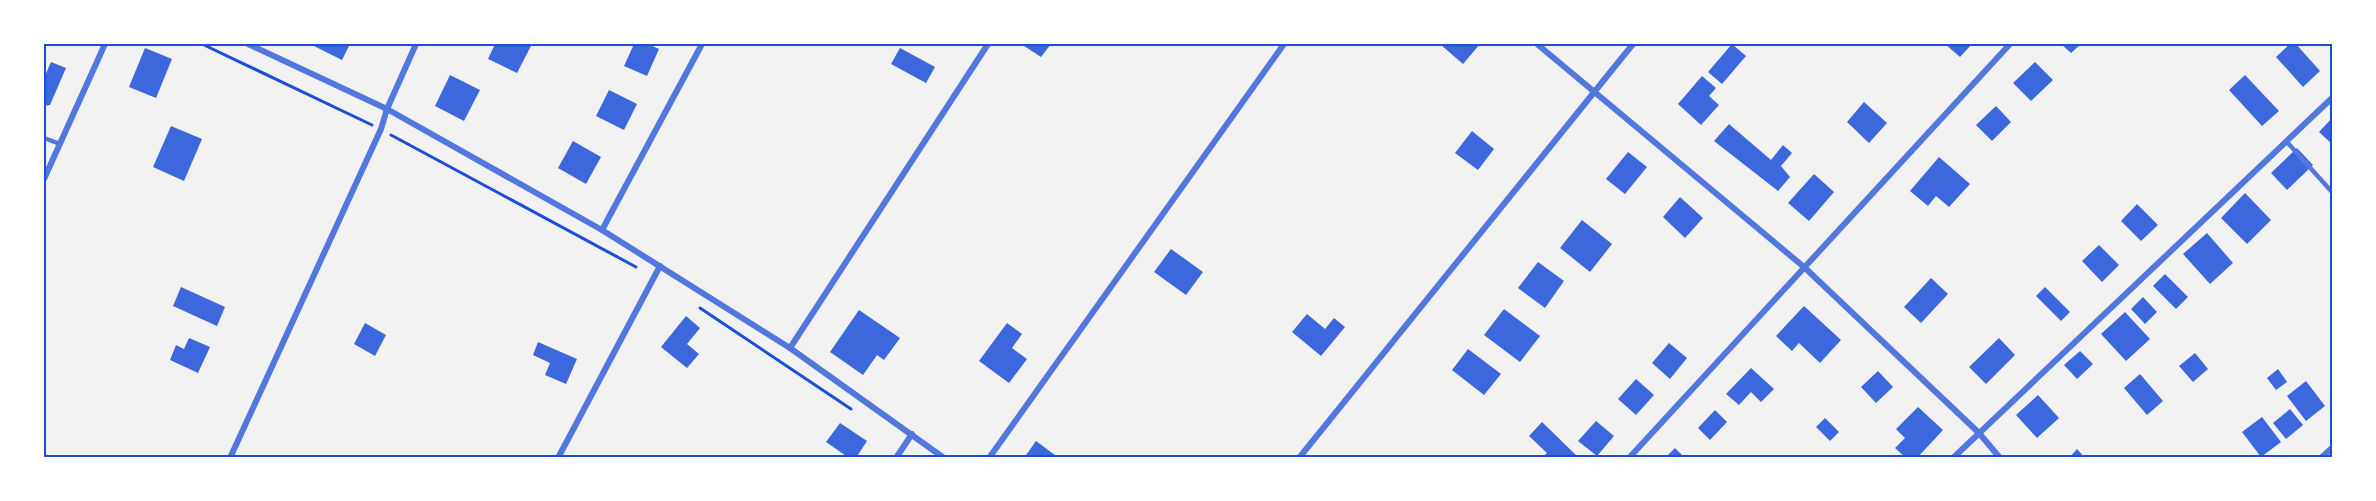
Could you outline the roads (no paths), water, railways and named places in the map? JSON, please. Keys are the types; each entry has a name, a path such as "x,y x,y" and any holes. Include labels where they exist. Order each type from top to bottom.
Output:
{"street":[{"path":"44,179 105,44"},
{"path":"248,44 387,109 602,230 790,348 944,458"},
{"path":"230,458 381,129 387,109 416,44"},
{"path":"602,230 702,44"},
{"path":"790,348 988,44"},
{"path":"989,458 1284,44"},
{"path":"1537,44 1594,89 1804,267 1979,433 2000,458"},
{"path":"1299,458 1594,89 1633,44"},
{"path":"1629,458 2010,44"},
{"path":"1953,458 2332,98"},
{"path":"558,458 660,266"},
{"path":"896,458 912,434"},
{"path":"2321,458 2332,448"}],"lane":[{"path":"44,138 60,144"},
{"path":"2286,141 2332,192"}]}
